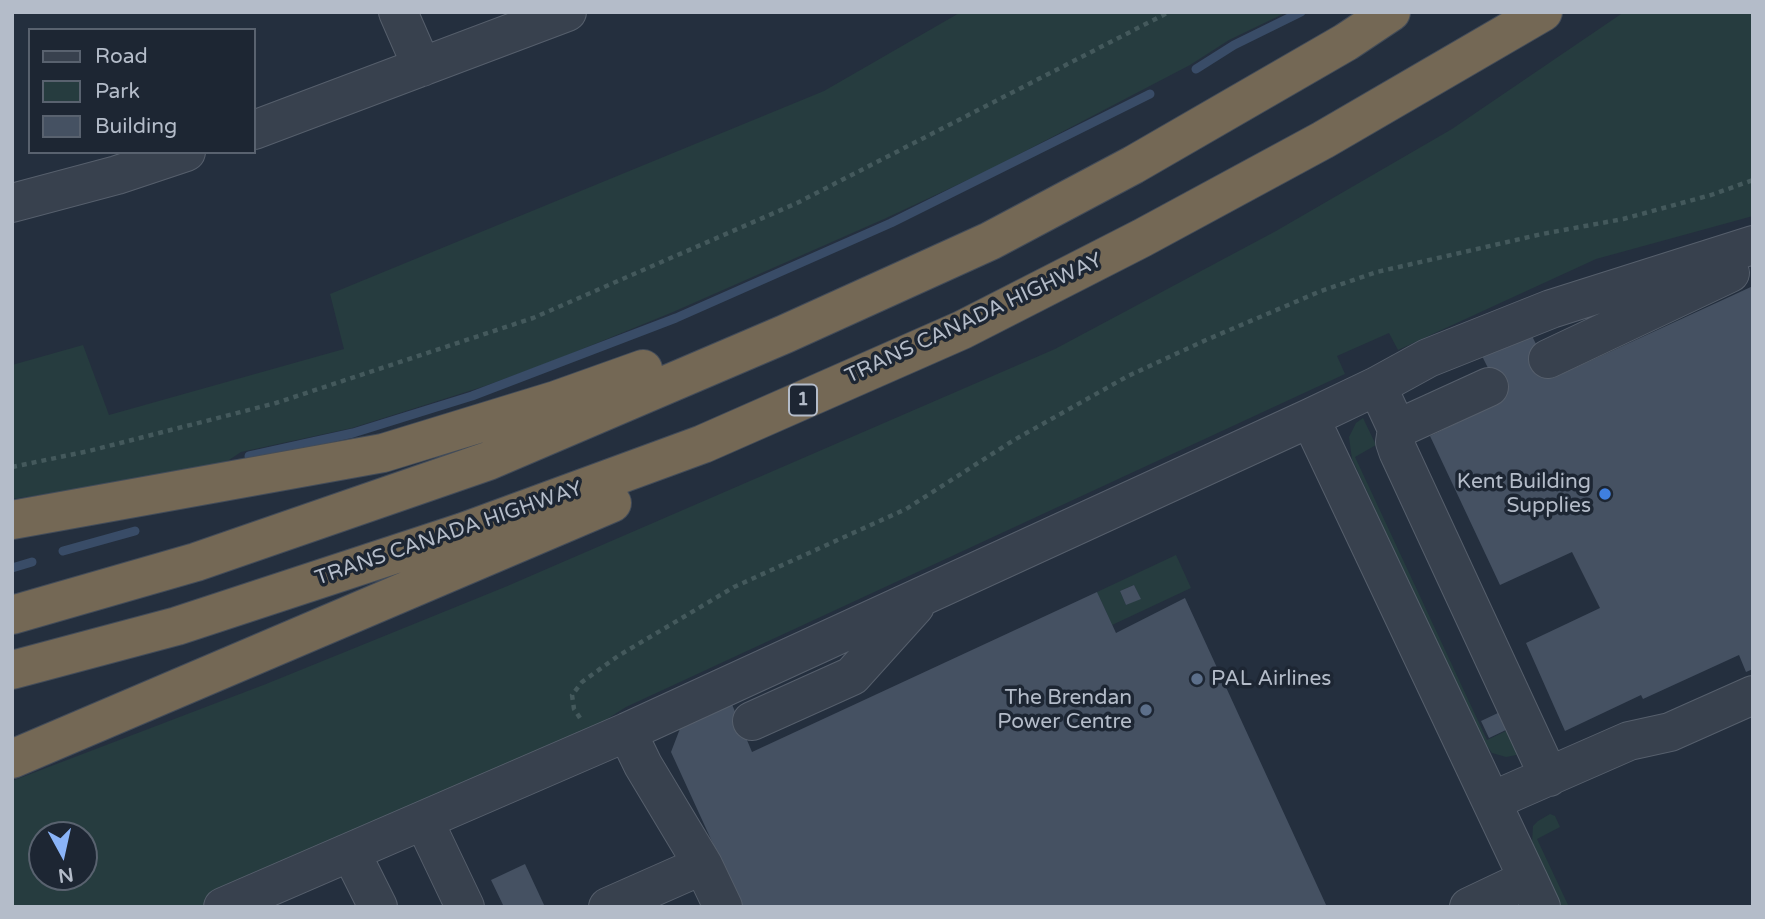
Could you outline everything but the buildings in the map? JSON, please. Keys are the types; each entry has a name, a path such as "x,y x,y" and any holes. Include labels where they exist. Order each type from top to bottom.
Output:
{"highway":[{"path":"12,615 196,562 488,461 785,334 990,242 1133,165 1346,42 1391,12"},
{"name":"TRANS CANADA HIGHWAY","path":"12,670 177,626 463,533 702,444 962,330 1142,238 1323,140 1543,12"},
{"path":"12,520 383,453 556,400 990,242"},
{"path":"12,759 639,492 962,330"}],"street":[{"path":"398,12 422,67"},
{"path":"256,130 567,12"},
{"path":"12,203 117,175 180,154"},
{"path":"223,907 612,738 1310,418 1428,358 1551,309 1753,246"},
{"path":"1548,359 1753,262"},
{"path":"1377,386 1397,429 1395,442 1398,450 1549,777"},
{"path":"1397,429 1489,387"},
{"path":"1310,418 1534,893 1469,907"},
{"path":"752,721 852,676 925,595"},
{"path":"1492,801 1629,741 1670,732 1753,695"},
{"path":"612,738 643,765 703,865 723,907"},
{"path":"424,821 465,907"},
{"path":"351,853 378,907"},
{"path":"608,907 703,865"}],"path":[{"path":"12,467 89,451 276,403 533,318 797,203 1169,12"},
{"path":"612,738 574,709 572,695 582,682 618,656 734,587 906,509 1014,440 1128,376 1263,314 1377,272 1542,234 1623,219 1712,195 1753,180"}],"green space":[{"path":"961,12 1287,12 1229,40 1190,65 989,170 673,312 553,361 485,386 352,428 241,452 214,470 12,499 12,365 83,345 109,415 344,349 330,294 824,91"},
{"path":"1624,12 1753,12 1753,216 1596,259 1398,350 1389,333 1337,356 1345,374 626,707 557,751 199,907 12,907 12,781 266,684 505,587 1055,349 1276,231 1452,129"},
{"path":"1363,418 1376,445 1355,457 1487,740 1508,730 1518,754 1516,755 1506,757 1492,753 1482,740 1352,459 1349,437 1356,423"},
{"path":"1176,555 1191,588 1112,625 1097,592","holes":["1134,585 1140,598 1126,605 1120,591"]},
{"path":"1550,814 1555,816 1560,827 1537,839 1569,907 1560,907 1532,844 1533,826"}],"waterway":[{"path":"1196,69 1234,45 1301,12"},
{"path":"249,456 353,433 472,396 676,318 891,223 1150,94"},
{"path":"63,551 135,531"},
{"path":"12,568 32,562"}],"place":[{"name":"Kent Building Supplies","path":"1605,494"},
{"name":"PAL Airlines","path":"1197,679"},
{"name":"The Brendan Power Centre","path":"1146,710"}]}
